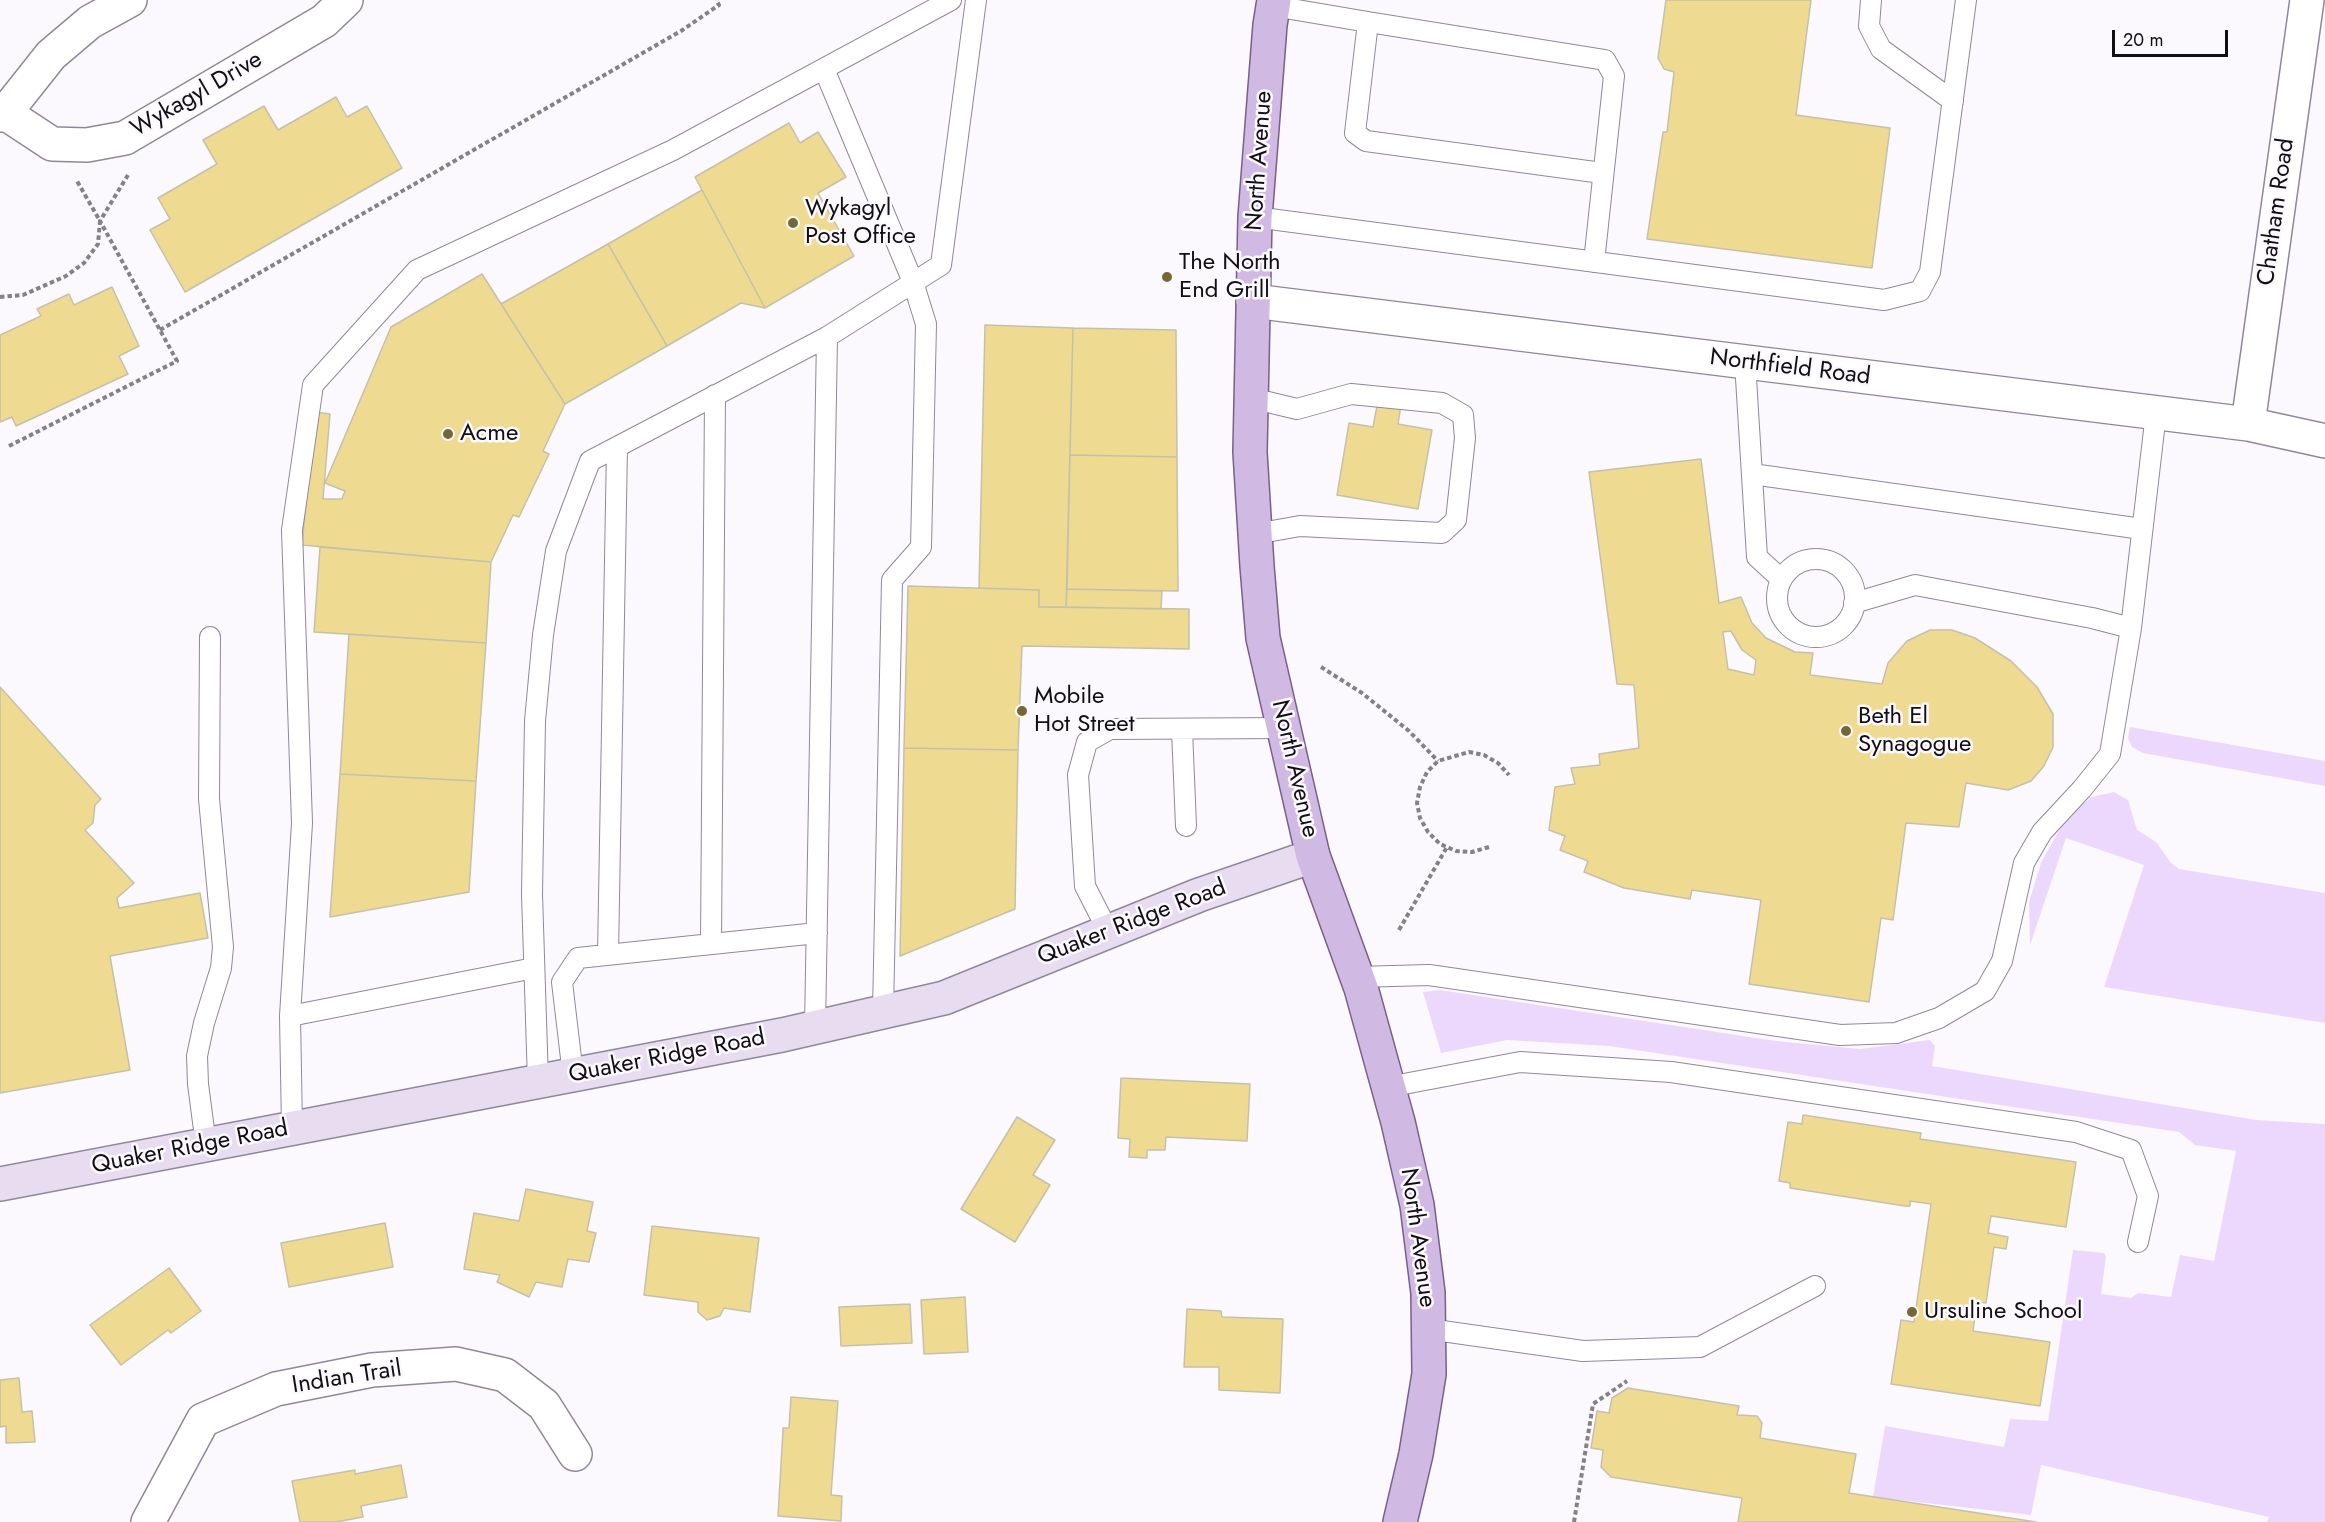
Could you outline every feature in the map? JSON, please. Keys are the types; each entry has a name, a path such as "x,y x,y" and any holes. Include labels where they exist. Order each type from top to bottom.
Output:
{"main road":[{"name":"North Avenue","path":"1274,3 1256,218 1251,398 1255,534 1263,638 1313,856 1357,977 1388,1087 1417,1205 1428,1293 1429,1374 1416,1454 1400,1522"}],"street":[{"name":"Wykagyl Drive","path":"130,0 90,22 51,55 2,114 52,144 87,145 125,138 324,21 346,0"},
{"name":"Chatham Road","path":"2248,424 2313,5"},
{"name":"Northfield Road","path":"1253,301 2248,424 2325,441"},
{"name":"Quaker Ridge Road","path":"0,1184 815,1028 944,998 1198,895 1313,856"},
{"name":"Indian Trail","path":"148,1522 203,1420 276,1389 372,1370 456,1364 505,1375 544,1405 575,1454"}],"lane":[{"path":"292,1128 290,1016 302,823 292,530 314,385 417,270 673,150 951,0"},
{"path":"538,1082 532,894 535,721 543,635 556,551 590,461 827,337 941,265 976,0"},
{"path":"1871,0 1869,26 1881,49 1953,101"},
{"path":"1256,218 1884,300 1920,291 1930,272 1966,0"},
{"path":"1274,3 1368,22 1605,60 1614,76 1594,262"},
{"path":"1368,22 1355,133 1366,141 1602,173"},
{"path":"824,69 913,282 926,324 921,547 892,580 883,1012"},
{"path":"815,1028 827,337"},
{"path":"1745,362 1757,557 1782,579"},
{"path":"1251,398 1297,409 1351,394 1442,403 1463,415 1465,438 1456,520 1442,533 1300,526 1255,534"},
{"path":"711,944 716,395"},
{"path":"1357,977 1429,975 1840,1035 1896,1033 1939,1018 1985,991 2002,961 2024,863 2042,832 2082,789 2110,754 2131,628 2156,413"},
{"path":"608,955 617,447"},
{"path":"1752,474 2142,529"},
{"path":"1812,559 1824,560 1845,573 1852,583 1854,603 1848,620 1838,630 1827,635 1813,637 1801,634 1790,627 1779,610 1777,591 1782,579 1800,562 1812,559"},
{"path":"1854,603 1915,585 2092,618 2131,628"},
{"path":"206,1145 198,1084 197,1056 204,1023 221,968 224,947 209,799 210,637"},
{"path":"1108,931 1085,886 1078,776 1087,742 1110,729 1284,728"},
{"path":"1182,729 1186,826"},
{"path":"573,1075 562,982 578,958 817,933"},
{"path":"290,1016 534,968"},
{"path":"1388,1087 1520,1062 1671,1072 2076,1132 2131,1150 2148,1196 2138,1242"},
{"path":"1428,1329 1583,1351 1700,1347 1815,1286"}],"path":[{"path":"160,330 681,31 719,5 716,0"},
{"path":"0,297 23,295 45,286 84,263 98,244 100,221 133,166"},
{"path":"9,446 177,361 73,173"},
{"path":"1321,667 1362,693 1409,731 1438,761"},
{"path":"1489,847 1472,852 1456,851 1428,832 1420,818 1418,802 1420,786 1427,772 1438,761 1469,752 1484,755 1498,763 1509,775"},
{"path":"1399,930 1447,846"},
{"path":"1574,1522 1593,1404 1630,1379"}],"shaded area":[{"path":"2130,727 2325,761 2325,786 2143,753 2132,747 2128,738"},
{"path":"2114,792 2128,800 2137,830 2156,842 2171,863 2179,869 2325,893 2325,1023 2104,987 2144,865 2066,838 2030,945 2029,902 2041,863 2065,819 2092,797"},
{"path":"1440,990 1776,1041 1860,1049 1930,1040 1935,1046 1932,1066 2256,1120 2325,1124 2325,1522 2267,1522 2269,1517 2041,1465 2031,1515 1873,1497 1885,1426 2004,1447 2010,1419 2048,1421 2073,1250 2104,1253 2106,1257 2101,1294 2131,1298 2138,1293 2171,1297 2180,1255 2214,1261 2236,1151 2195,1145 2179,1132 1609,1046 1507,1040 1441,1053 1423,992"}],"building":[{"path":"1666,0 1811,0 1796,115 1890,128 1872,268 1647,239 1663,132 1667,132 1674,72 1664,69 1658,58"},
{"path":"336,97 347,117 367,106 402,168 185,292 150,230 170,219 158,198 217,164 203,140 264,106 278,130"},
{"path":"789,123 800,143 818,132 846,177 818,193 854,256 765,308 695,177"},
{"path":"702,190 765,308 741,303 667,346 608,244"},
{"path":"608,244 667,346 565,404 501,304"},
{"name":"Acme","path":"482,274 565,404 543,451 549,454 519,517 513,515 491,562 302,545 315,412 330,414 323,499 342,499 345,491 325,483 391,327"},
{"path":"112,287 139,346 119,356 128,374 16,426 12,417 0,422 0,335 41,316 37,309 69,294 74,305"},
{"path":"985,325 1073,328 1066,607 1039,607 1039,590 979,588"},
{"path":"1073,328 1176,330 1177,457 1070,455"},
{"path":"1378,401 1401,405 1398,424 1432,430 1418,509 1337,495 1349,423 1373,427"},
{"path":"1070,455 1177,457 1178,591 1067,589"},
{"name":"Beth El Synagogue","path":"1701,459 1719,603 1741,597 1752,623 1766,638 1795,652 1813,653 1810,675 1882,684 1888,663 1907,641 1930,630 1952,630 1975,638 2011,661 2037,687 2053,714 2053,747 2044,766 2031,781 2008,790 1966,783 1959,827 1906,823 1893,920 1881,918 1869,1002 1749,984 1761,900 1692,890 1690,899 1624,888 1584,872 1588,861 1560,850 1565,836 1549,830 1555,787 1575,784 1571,768 1600,765 1599,754 1639,748 1634,685 1617,684 1589,472","holes":["1731,631 1742,650 1756,660 1754,675 1728,669 1723,632"]},
{"path":"320,547 491,562 486,643 314,632"},
{"path":"908,586 1039,590 1039,607 1189,609 1189,649 1022,646 1018,750 904,748"},
{"path":"1067,589 1162,591 1161,609 1066,607"},
{"path":"349,634 486,643 476,781 340,774"},
{"path":"0,687 101,799 95,805 93,823 85,830 134,883 117,898 119,908 200,893 208,938 110,956 130,1070 0,1093"},
{"path":"904,748 1018,750 1015,909 900,956"},
{"path":"340,774 476,781 469,892 330,917"},
{"path":"1121,1078 1250,1084 1247,1141 1166,1137 1165,1150 1147,1150 1147,1158 1129,1157 1130,1139 1118,1138"},
{"path":"1803,1115 1921,1133 1920,1139 2076,1162 2066,1227 1991,1216 1988,1233 2008,1237 2006,1249 1994,1247 1986,1303 1977,1302 1973,1331 2050,1342 2040,1406 1891,1384 1901,1320 1914,1322 1931,1204 1910,1201 1910,1206 1905,1206 1790,1188 1790,1183 1779,1181 1788,1122 1802,1124"},
{"path":"1017,1117 1055,1140 1033,1175 1050,1185 1015,1242 961,1209"},
{"path":"526,1189 593,1202 587,1231 596,1233 589,1262 568,1259 562,1287 536,1282 529,1297 497,1282 500,1275 464,1269 474,1213 519,1221"},
{"path":"385,1223 393,1267 289,1287 281,1243"},
{"path":"652,1226 759,1238 750,1312 724,1308 720,1316 707,1320 698,1312 698,1302 644,1295"},
{"path":"169,1268 201,1311 171,1333 168,1330 121,1365 90,1325"},
{"path":"965,1297 968,1352 924,1354 921,1300"},
{"path":"910,1304 912,1343 841,1346 839,1307"},
{"path":"1187,1309 1221,1311 1222,1317 1283,1319 1280,1393 1219,1390 1219,1367 1184,1367"},
{"path":"19,1378 22,1412 32,1411 35,1442 6,1443 6,1426 0,1427 0,1380"},
{"path":"1628,1388 1739,1406 1737,1415 1757,1416 1762,1423 1760,1438 1856,1454 1849,1493 2036,1522 1738,1522 1742,1498 1611,1477 1601,1467 1603,1450 1591,1448 1597,1411 1609,1413 1612,1398"},
{"path":"791,1397 838,1401 831,1495 842,1496 841,1521 778,1516 783,1428 789,1428"},
{"path":"401,1465 407,1497 361,1506 363,1517 336,1522 300,1522 292,1481 355,1470 355,1474"}],"place":[{"name":"Wykagyl Post Office","path":"793,223"},
{"name":"The North End Grill","path":"1167,277"},
{"name":"Acme","path":"448,434"},
{"name":"Mobile Hot Street","path":"1022,711"},
{"name":"Beth El Synagogue","path":"1846,731"},
{"name":"Ursuline School","path":"1912,1312"}]}
